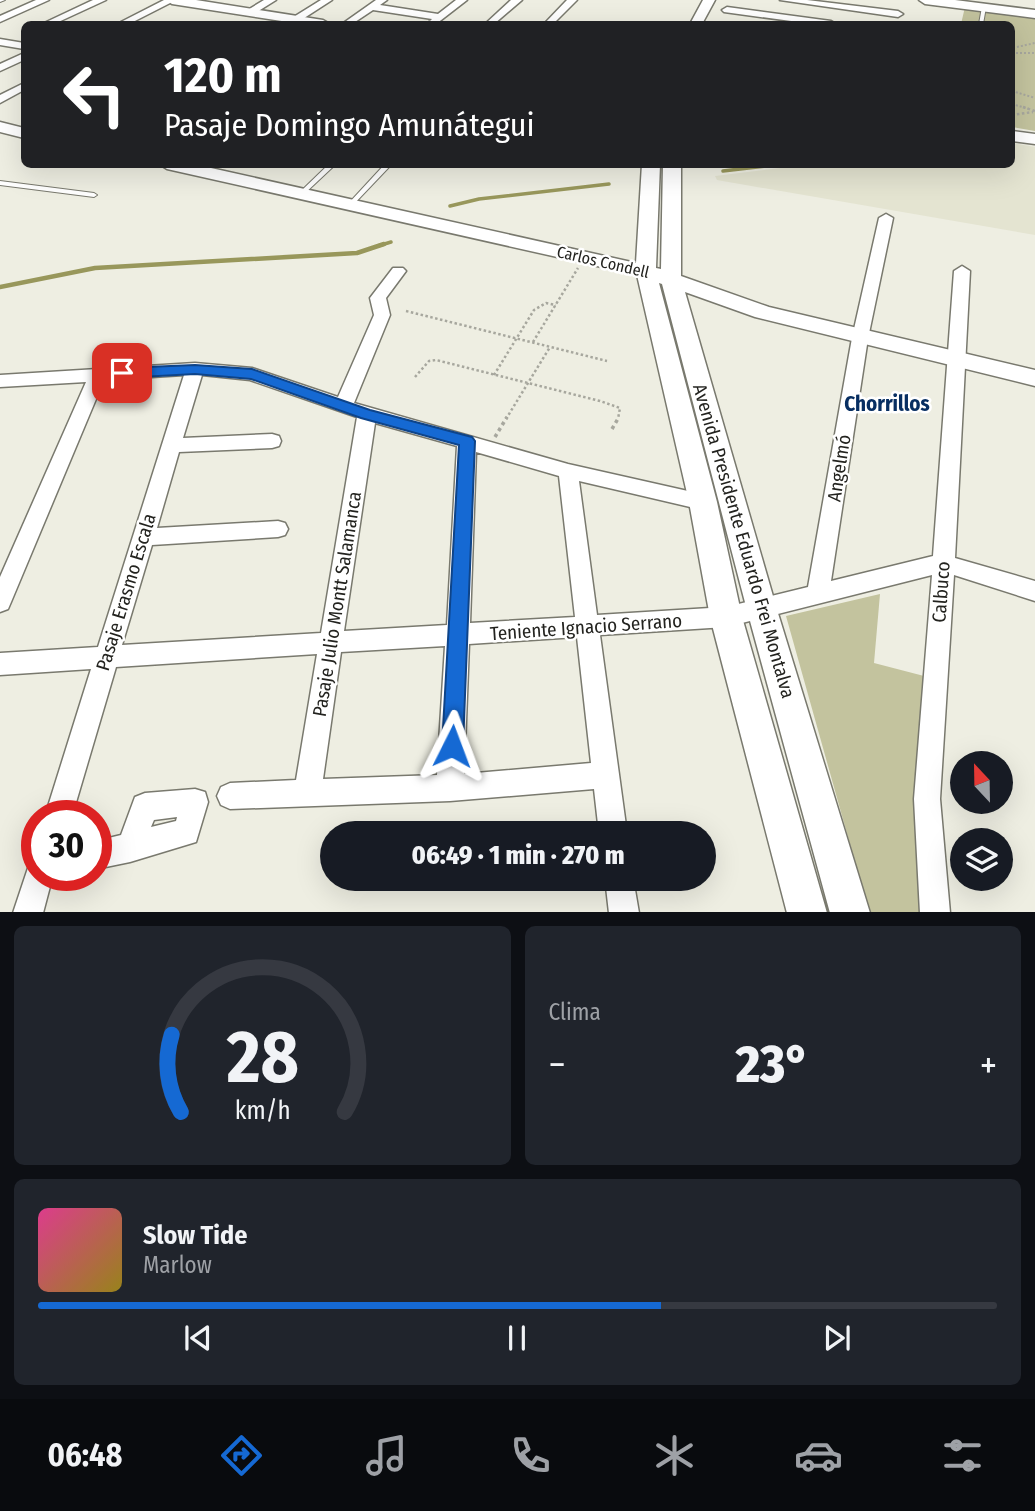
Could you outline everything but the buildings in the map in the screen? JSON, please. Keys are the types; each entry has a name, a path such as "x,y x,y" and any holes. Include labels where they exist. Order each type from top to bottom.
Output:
{"main road":[{"path":"171,0 199,2 302,21"},
{"path":"687,21 698,0"},
{"path":"698,21 709,0"},
{"path":"925,0 1035,14"},
{"path":"0,127 21,132"},
{"path":"1015,136 1035,139"},
{"name":"Carlos Condell","path":"185,168 658,275 763,312 860,338 1035,378"},
{"name":"Avenida Presidente Eduardo Frei Montalva","path":"651,168 658,275 726,617 807,912"},
{"name":"Avenida Presidente Eduardo Frei Montalva","path":"671,168 658,275 762,610 850,912"}],"street":[{"path":"0,19 44,0"},
{"path":"54,21 101,0"},
{"path":"128,21 171,0"},
{"path":"249,13 271,0"},
{"path":"295,20 327,0"},
{"path":"351,21 382,0"},
{"path":"435,21 462,0"},
{"path":"492,21 517,0"},
{"path":"551,21 572,0"},
{"path":"754,21 765,0"},
{"path":"785,0 898,14 906,21"},
{"path":"898,14 903,0"},
{"path":"372,7 440,17"},
{"path":"727,10 809,21"},
{"path":"2,42 21,36"},
{"path":"2,42 21,45"},
{"path":"0,68 21,58"},
{"path":"0,100 21,90"},
{"name":"Angelmó","path":"818,594 860,338 886,218"},
{"path":"343,406 382,315 378,298 398,271"},
{"name":"Calbuco","path":"936,912 927,799 962,271"},
{"path":"0,381 195,369 252,374 367,414 568,471 703,502"},
{"name":"Pasaje Erasmo Escala","path":"63,800 195,369"},
{"path":"0,602 98,374"},
{"name":"Pasaje Julio Montt Salamanca","path":"307,794 367,414"},
{"path":"171,445 272,441"},
{"path":"450,788 458,635 477,445"},
{"path":"568,471 610,821"},
{"path":"143,537 278,530"},
{"path":"943,563 1035,591"},
{"name":"Teniente Ignacio Serrano","path":"0,664 726,617 943,563"},
{"path":"230,796 450,788 604,775"},
{"path":"112,852 130,848"},
{"path":"28,912 34,891"},
{"path":"621,891 624,912"}],"lane":[{"path":"301,194 329,168"},
{"path":"350,205 385,168"},
{"path":"0,183 94,195"}],"path":[{"path":"1015,47 1034,43"},
{"path":"1015,53 1035,53"},
{"path":"1015,92 1035,99"},
{"path":"1015,105 1035,112"},
{"path":"1015,114 1035,112"},
{"path":"533,342 585,258"},
{"path":"494,375 539,305 556,305"},
{"path":"406,311 607,361"},
{"path":"477,445 526,384 550,346"},
{"path":"415,377 429,361 436,360 620,408 621,416 612,429"}],"shaded area":[{"path":"1015,144 1035,147 1035,235 717,180 715,176 779,168 1015,168"}],"green space":[{"path":"965,7 1035,15 1035,131 1015,128 1015,21 962,21"},
{"path":"880,594 874,663 924,676 917,792 926,912 869,912 786,616"}],"waterway":[{"path":"723,171 748,168"},
{"path":"450,206 479,199 609,184"},
{"path":"378,246 391,242"},
{"path":"378,246 384,244"},
{"path":"0,287 95,268 357,253 378,246"}],"district":[{"name":"Chorrillos","path":"887,404"}],"route":[{"path":"122,373 195,369 252,374 367,414 467,441 452,746"}]}
